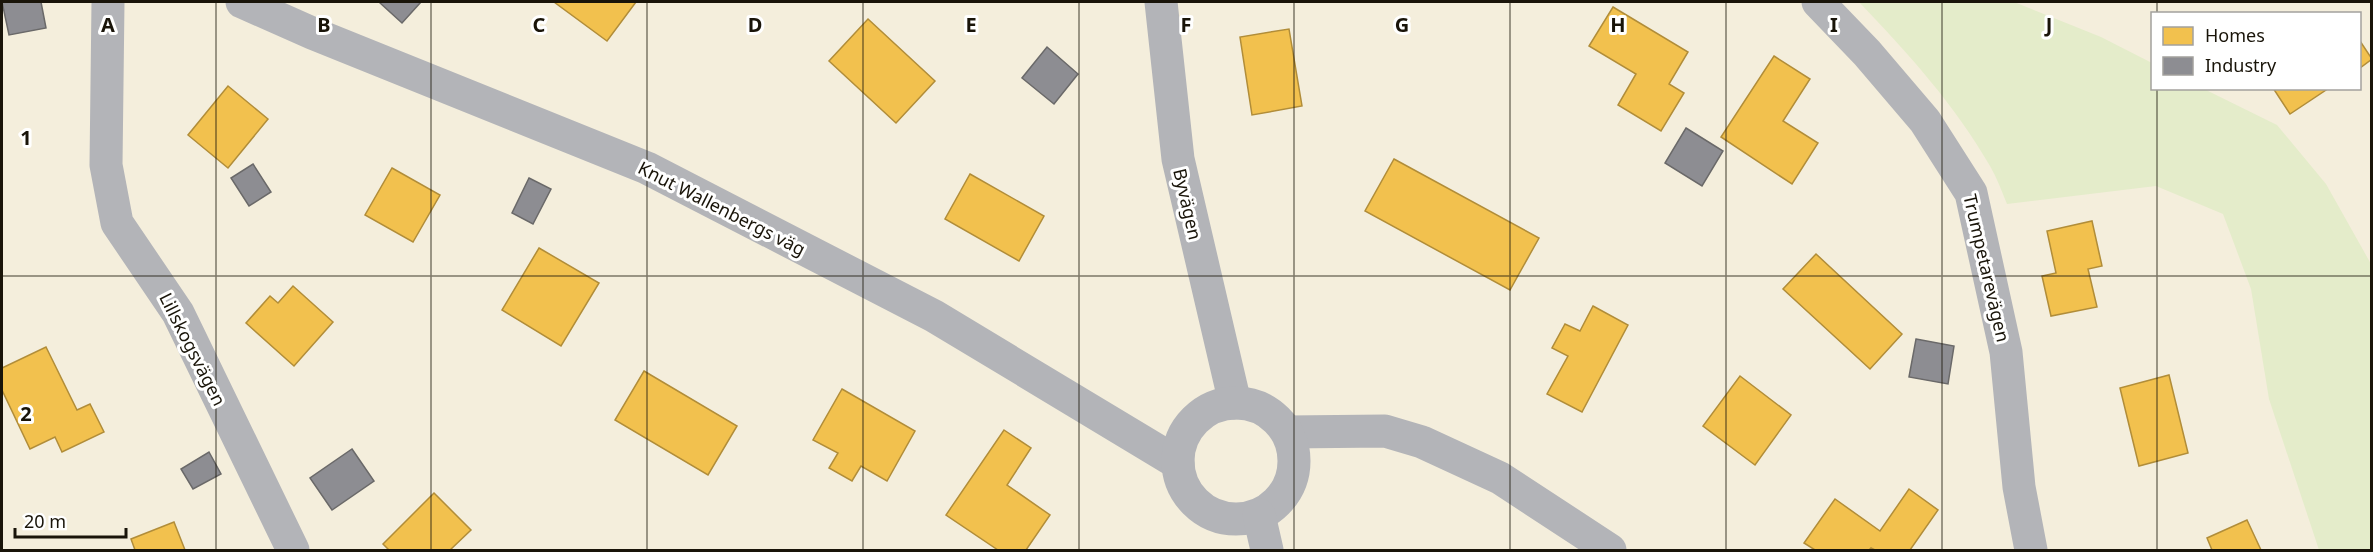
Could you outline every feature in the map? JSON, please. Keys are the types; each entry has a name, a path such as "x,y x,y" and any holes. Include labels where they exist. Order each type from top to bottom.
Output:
{"street":[{"name":"Lillskogsvägen","path":"108,2 106,165 117,223 178,314 293,550"},
{"name":"Knut Wallenbergs väg","path":"242,2 312,33 647,168 934,316 1178,463"},
{"name":"Byvägen","path":"1161,2 1178,159 1235,403"},
{"name":"Trumpetarevägen","path":"1818,2 1867,53 1925,121 1971,193 2006,352 2019,487 2031,550"},
{"path":"1235,403 1263,409 1275,417 1288,432 1294,452 1294,472 1280,500 1259,515 1240,520 1220,517 1202,508 1187,493 1182,483 1178,463 1180,443 1189,427 1204,412 1223,404 1235,403"},
{"path":"1288,432 1385,431 1422,442 1500,478 1610,550"},
{"path":"1259,515 1267,550"}],"green space":[{"path":"1859,2 2014,2 2101,37 2151,62 2151,90 2206,90 2277,125 2326,184 2371,264 2371,550 2319,550 2269,399 2251,289 2223,214 2156,186 2007,204 1993,171 1976,143 1946,100"}],"building: Homes":[{"path":"554,2 636,2 607,41"},
{"path":"1613,7 1688,52 1669,84 1684,93 1661,131 1618,105 1636,74 1589,46"},
{"path":"868,19 935,81 896,123 829,61"},
{"path":"1289,29 1302,106 1252,115 1240,37"},
{"path":"2361,42 2372,59 2361,67"},
{"path":"1774,56 1810,79 1783,121 1818,143 1792,184 1721,137"},
{"path":"228,86 268,119 228,168 188,135"},
{"path":"2274,90 2326,90 2290,114"},
{"path":"1394,159 1539,238 1510,290 1365,211"},
{"path":"392,168 440,195 413,242 365,215"},
{"path":"970,174 1044,216 1019,261 945,219"},
{"path":"2092,221 2102,266 2088,269 2097,307 2051,316 2042,276 2056,273 2047,231"},
{"path":"539,248 599,283 561,346 502,310"},
{"path":"1816,254 1902,334 1870,369 1783,289"},
{"path":"293,286 333,322 294,366 246,323 270,296 278,303"},
{"path":"1593,306 1628,325 1582,412 1547,394 1568,356 1552,348 1565,324 1580,331"},
{"path":"46,347 77,410 90,404 104,432 62,452 55,437 30,449 2,390 2,368"},
{"path":"644,371 737,426 708,475 615,420"},
{"path":"2169,375 2188,453 2139,466 2120,388"},
{"path":"1740,376 1791,415 1755,465 1703,426"},
{"path":"842,389 915,431 887,481 861,466 852,481 829,468 838,453 813,440"},
{"path":"1004,430 1031,448 1007,485 1050,515 1026,550 998,550 946,515"},
{"path":"1909,489 1938,510 1910,550 1871,548 1869,550 1815,550 1804,543 1835,499 1880,531"},
{"path":"434,493 471,530 450,550 389,550 383,544"},
{"path":"2247,520 2261,550 2212,550 2207,538"},
{"path":"174,522 185,550 135,550 131,539"}],"building: Industry":[{"path":"2,2 41,2 46,28 9,35"},
{"path":"379,2 421,2 402,23"},
{"path":"1047,47 1078,74 1054,104 1022,78"},
{"path":"1686,128 1723,151 1702,186 1665,163"},
{"path":"253,164 271,192 249,206 231,178"},
{"path":"529,178 551,189 533,224 512,213"},
{"path":"1916,339 1954,346 1948,384 1909,377"},
{"path":"352,449 374,481 332,510 310,478"},
{"path":"209,452 221,474 193,489 181,469"}]}
